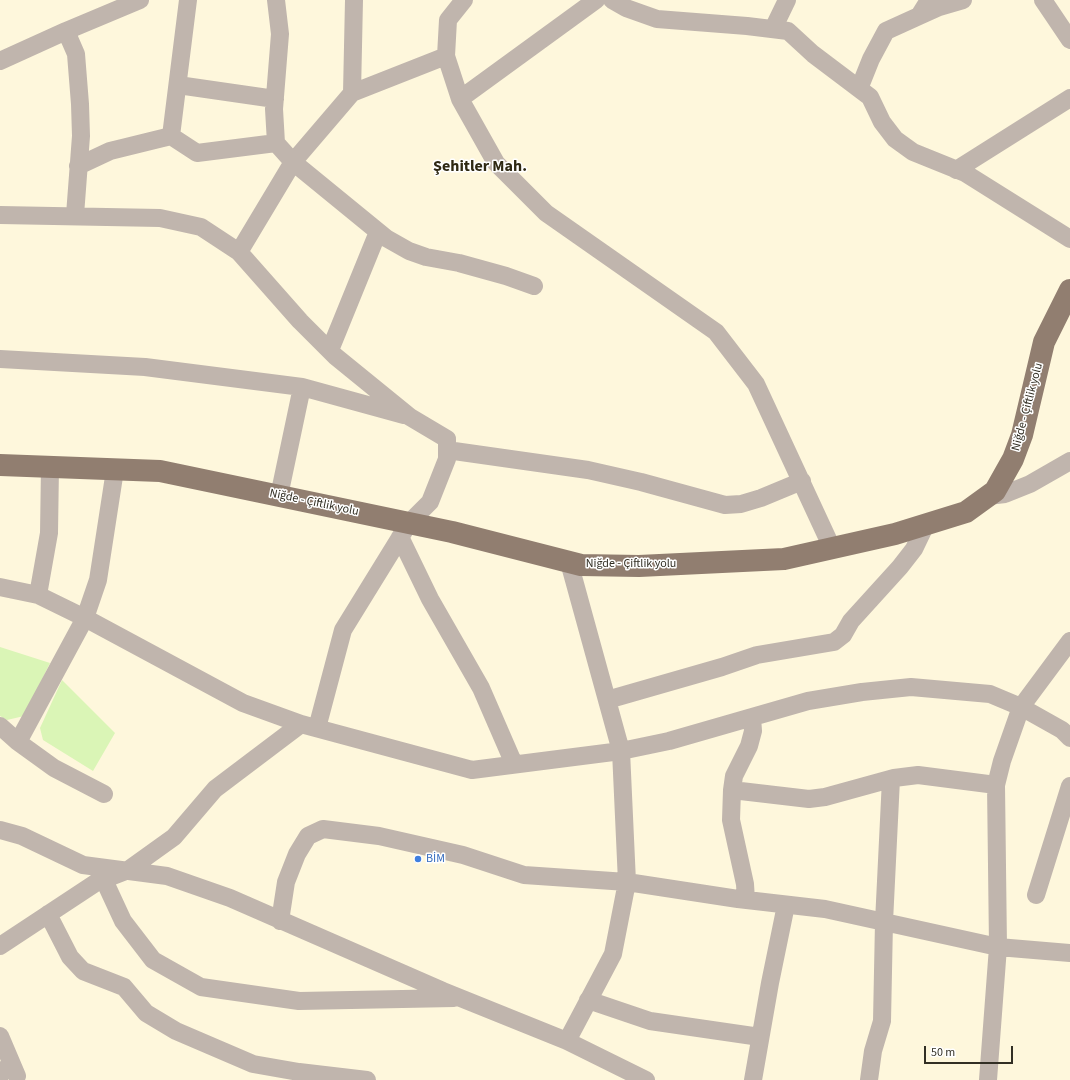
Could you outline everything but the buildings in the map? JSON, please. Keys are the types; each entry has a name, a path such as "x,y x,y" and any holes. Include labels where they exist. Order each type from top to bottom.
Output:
{"main road":[{"name":"Niğde - Çiftlik yolu","path":"0,465 160,471 279,496 404,530 452,532 581,565 639,566 784,559 895,534 966,512 995,491 1013,459 1022,435 1044,342 1070,290"}],"street":[{"path":"0,61 66,31 117,4 140,0"},
{"path":"171,136 188,0"},
{"path":"276,0 280,34 275,99 276,143 293,162 378,232 402,248 426,257 486,270 534,286"},
{"path":"352,93 354,0"},
{"path":"464,0 448,20 446,56 460,99 496,163 546,213 716,332 756,384 832,548"},
{"path":"460,99 596,0"},
{"path":"612,0 626,8 657,19 788,31 813,54 870,97 882,122 895,139 913,152 964,173 1070,239"},
{"path":"773,29 787,0"},
{"path":"919,16 929,0"},
{"path":"859,89 871,59 886,31 939,7 963,0"},
{"path":"1043,0 1070,40"},
{"path":"66,31 76,54 80,104 75,215"},
{"path":"239,252 293,162 352,93 446,56"},
{"path":"178,85 275,99"},
{"path":"956,170 1070,99"},
{"path":"78,166 110,151 171,136 197,153 276,143"},
{"path":"0,215 75,215 160,218 201,227 239,252 300,321 335,356 410,417 447,439 447,459 430,502 404,530 343,630 309,726 215,789 174,837 128,870 97,882 0,946"},
{"path":"330,350 378,232"},
{"path":"0,359 145,367 302,387 410,417"},
{"path":"279,496 302,387"},
{"path":"447,450 588,470 641,482 725,505 748,502 802,482"},
{"path":"988,496 1005,494 1030,484 1070,461"},
{"path":"38,595 49,533 50,467"},
{"path":"18,742 85,618 98,580 115,470"},
{"path":"607,700 722,667 757,655 834,642 843,635 852,621 900,567 914,549 926,524"},
{"path":"404,530 430,599 481,688 514,764"},
{"path":"566,1041 613,954 626,882 621,751 569,562"},
{"path":"0,587 38,595 85,618 243,703 309,726 472,770 621,751 669,740 808,701 862,692 911,687 990,694 1021,707 1062,730 1070,738"},
{"path":"988,1080 998,947 996,785 1002,761 1021,707 1070,641"},
{"path":"746,900 745,884 731,820 734,776 749,746 753,731 752,717"},
{"path":"0,726 18,742 54,768 104,794"},
{"path":"732,790 809,799 825,797 890,779 918,775 996,785"},
{"path":"869,1080 873,1051 882,1021 884,922 890,779"},
{"path":"1036,895 1070,786"},
{"path":"280,921 286,882 297,854 308,836 323,829 379,836 463,855 524,876 626,882 746,900 825,909 998,947 1070,953"},
{"path":"0,830 22,836 83,865 167,876 230,898 280,921 566,1041 646,1080"},
{"path":"104,880 123,921 153,960 201,987 299,1001 461,998"},
{"path":"753,1080 786,905"},
{"path":"48,914 70,957 83,971 124,987 146,1013 176,1031 253,1064 299,1072 367,1080"},
{"path":"588,1000 650,1021 760,1037"},
{"path":"0,1036 9,1074"}],"green space":[{"path":"0,647 50,663 24,716 7,720 0,716"},
{"path":"62,680 115,733 93,771 43,740 40,728"}],"place":[{"name":"BİM","path":"418,859"}],"district":[{"name":"Şehitler Mah.","path":"480,167"}]}
